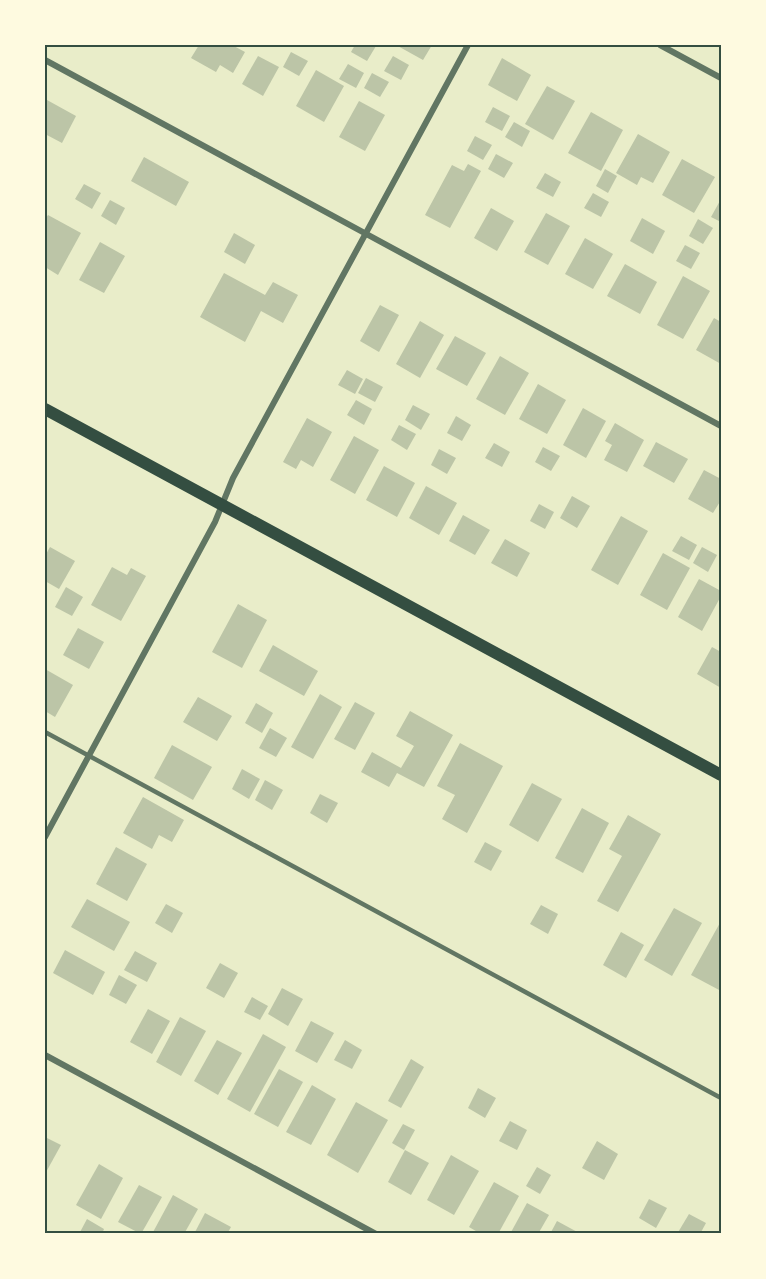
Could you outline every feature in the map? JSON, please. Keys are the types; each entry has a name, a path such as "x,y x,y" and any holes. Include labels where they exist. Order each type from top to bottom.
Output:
{"main road":[{"path":"45,409 721,775"}],"street":[{"path":"45,837 215,522 233,478 468,45"},
{"path":"660,45 721,78"},
{"path":"45,60 721,426"},
{"path":"45,1055 376,1234"}],"lane":[{"path":"45,732 721,1098"}],"building":[{"path":"199,45 232,45 245,52 233,73 220,65 216,72 191,58"},
{"path":"355,45 376,46 367,61 351,52"},
{"path":"396,45 432,45 423,60"},
{"path":"291,52 308,61 299,76 283,67"},
{"path":"258,56 279,67 263,96 242,84"},
{"path":"393,56 409,65 401,80 384,71"},
{"path":"502,58 531,75 517,101 488,85"},
{"path":"348,64 364,73 356,88 339,79"},
{"path":"316,70 344,86 324,122 296,106"},
{"path":"372,73 389,82 380,97 364,88"},
{"path":"547,86 575,101 553,140 525,124"},
{"path":"47,100 76,116 62,143 45,134"},
{"path":"359,101 385,115 365,151 339,137"},
{"path":"493,107 510,116 502,131 485,122"},
{"path":"591,112 623,130 601,171 568,153"},
{"path":"514,122 530,131 522,147 505,137"},
{"path":"638,134 670,152 653,183 641,177 637,185 616,173"},
{"path":"475,136 492,145 483,160 467,151"},
{"path":"496,154 513,163 504,178 488,169"},
{"path":"144,157 189,182 176,206 131,181"},
{"path":"682,159 715,177 694,213 662,195"},
{"path":"468,164 481,171 450,228 425,215 452,165 464,171"},
{"path":"605,169 617,176 608,193 596,186"},
{"path":"545,173 561,182 553,197 536,188"},
{"path":"84,184 101,193 92,209 75,199"},
{"path":"593,193 609,202 601,217 584,208"},
{"path":"721,199 721,222 711,217"},
{"path":"110,200 125,208 116,225 101,216"},
{"path":"491,208 514,221 497,251 474,238"},
{"path":"546,213 570,226 548,265 524,252"},
{"path":"48,215 81,233 58,275 45,267 45,220"},
{"path":"642,218 665,231 653,254 630,241"},
{"path":"698,219 713,228 703,244 689,236"},
{"path":"234,233 255,245 245,264 224,252"},
{"path":"585,238 613,254 593,289 565,274"},
{"path":"100,242 125,256 104,293 79,280"},
{"path":"685,245 700,253 691,269 676,261"},
{"path":"625,264 657,282 640,314 607,296"},
{"path":"224,273 265,295 273,282 298,295 283,323 261,311 245,342 200,317"},
{"path":"683,276 710,291 683,339 657,325"},
{"path":"380,305 399,315 379,352 360,341"},
{"path":"714,318 721,322 721,364 696,350"},
{"path":"420,321 444,335 420,378 396,364"},
{"path":"455,336 486,353 467,386 436,369"},
{"path":"500,356 529,373 505,415 476,399"},
{"path":"347,370 363,379 355,394 338,385"},
{"path":"366,378 383,387 375,402 358,393"},
{"path":"538,384 566,400 547,434 519,419"},
{"path":"356,400 372,409 364,425 347,415"},
{"path":"413,405 430,414 421,430 405,420"},
{"path":"583,408 606,421 586,458 563,445"},
{"path":"456,416 471,425 462,441 447,433"},
{"path":"307,418 332,432 313,467 301,460 296,469 283,462"},
{"path":"615,423 644,440 627,472 604,460 612,445 605,441"},
{"path":"399,425 416,434 407,450 391,440"},
{"path":"354,436 379,450 355,494 330,480"},
{"path":"656,442 688,459 674,483 643,466"},
{"path":"494,443 510,452 502,467 485,458"},
{"path":"543,447 560,456 551,471 535,462"},
{"path":"439,449 456,458 447,474 431,465"},
{"path":"384,466 415,483 397,517 366,500"},
{"path":"704,470 721,479 721,500 713,513 688,499"},
{"path":"426,486 457,503 439,535 409,518"},
{"path":"572,496 590,506 577,528 560,518"},
{"path":"539,504 554,512 545,529 530,521"},
{"path":"463,515 490,530 475,555 449,541"},
{"path":"621,516 648,531 618,585 591,570"},
{"path":"681,536 697,545 689,560 672,551"},
{"path":"505,539 530,553 517,577 491,563"},
{"path":"50,547 75,561 59,589 45,581 45,556"},
{"path":"702,547 717,555 708,572 693,563"},
{"path":"663,553 690,568 667,610 640,595"},
{"path":"112,567 127,575 131,568 146,576 121,621 91,605"},
{"path":"699,579 721,591 721,596 702,631 678,617"},
{"path":"66,587 83,597 72,616 55,607"},
{"path":"238,604 267,620 242,668 212,652"},
{"path":"78,628 104,642 89,669 63,655"},
{"path":"273,645 318,671 304,696 259,671"},
{"path":"712,647 721,652 721,688 697,674"},
{"path":"45,669 73,685 55,717 45,711"},
{"path":"320,694 342,707 313,759 291,747"},
{"path":"198,697 232,716 217,741 183,722"},
{"path":"355,702 375,713 355,750 334,739"},
{"path":"256,703 273,713 262,733 245,723"},
{"path":"410,711 453,735 424,787 397,773 389,787 361,772 372,752 401,768 414,746 396,736"},
{"path":"270,728 287,738 276,757 259,748"},
{"path":"460,743 503,766 467,833 442,819 455,795 437,786"},
{"path":"172,745 212,767 193,800 154,778"},
{"path":"242,769 260,779 249,799 232,789"},
{"path":"265,780 283,790 272,810 255,800"},
{"path":"532,783 562,799 538,842 509,825"},
{"path":"320,794 338,803 327,823 310,813"},
{"path":"143,797 184,820 172,842 159,835 152,849 123,833"},
{"path":"582,808 609,823 583,873 555,858"},
{"path":"628,815 661,834 618,912 597,901 622,856 609,849"},
{"path":"485,842 502,851 491,871 474,862"},
{"path":"116,847 147,864 127,901 96,884"},
{"path":"87,899 130,922 114,951 71,927"},
{"path":"166,904 183,913 172,933 155,923"},
{"path":"541,905 558,914 548,934 530,924"},
{"path":"674,908 702,923 672,976 644,960"},
{"path":"721,921 721,991 691,975"},
{"path":"621,932 644,945 626,978 603,965"},
{"path":"65,950 105,972 93,995 53,973"},
{"path":"135,951 157,963 147,982 124,970"},
{"path":"220,963 238,973 224,998 206,988"},
{"path":"119,975 137,985 126,1004 109,995"},
{"path":"282,988 303,999 288,1026 268,1014"},
{"path":"252,997 268,1006 260,1020 244,1012"},
{"path":"148,1009 170,1021 152,1054 130,1042"},
{"path":"180,1017 206,1031 181,1076 156,1062"},
{"path":"311,1021 334,1033 317,1063 295,1051"},
{"path":"263,1034 286,1047 250,1112 227,1099"},
{"path":"217,1040 242,1053 218,1095 194,1081"},
{"path":"345,1040 362,1050 352,1069 334,1060"},
{"path":"411,1059 424,1067 401,1108 388,1101"},
{"path":"279,1069 303,1082 278,1127 254,1114"},
{"path":"312,1085 336,1099 311,1145 286,1132"},
{"path":"478,1088 496,1098 485,1118 468,1108"},
{"path":"356,1102 388,1120 358,1173 327,1155"},
{"path":"510,1121 527,1130 517,1150 499,1141"},
{"path":"403,1124 415,1130 404,1150 392,1143"},
{"path":"45,1137 61,1145 45,1174"},
{"path":"597,1141 618,1154 604,1180 582,1168"},
{"path":"405,1150 429,1163 411,1195 388,1182"},
{"path":"451,1155 479,1171 454,1215 427,1200"},
{"path":"99,1164 123,1178 101,1219 76,1205"},
{"path":"537,1167 551,1175 540,1194 526,1186"},
{"path":"494,1182 519,1196 498,1234 481,1234 469,1227"},
{"path":"139,1185 162,1197 141,1234 118,1222"},
{"path":"173,1195 198,1209 184,1234 152,1234"},
{"path":"649,1199 667,1208 656,1228 639,1218"},
{"path":"527,1203 549,1215 538,1234 510,1234"},
{"path":"205,1213 231,1227 227,1234 194,1234"},
{"path":"689,1214 706,1223 700,1234 677,1234"},
{"path":"87,1219 104,1229 102,1234 79,1234"},
{"path":"557,1221 581,1234 550,1234"}]}
